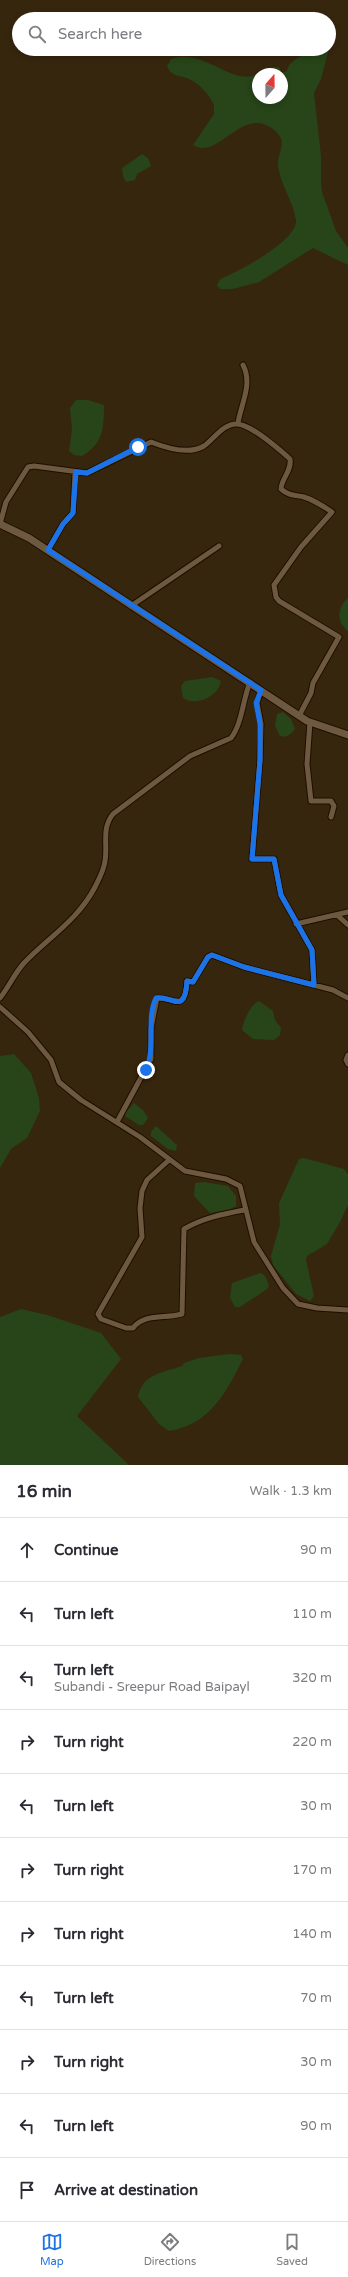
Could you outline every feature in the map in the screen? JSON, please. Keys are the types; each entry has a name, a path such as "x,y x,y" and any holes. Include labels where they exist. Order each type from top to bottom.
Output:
{"street":[{"path":"238,423 246,392 246,372 243,365"},
{"path":"299,716 311,693 313,683 339,637 279,601 276,597 274,585 301,547 332,512 321,505 302,497 295,497 281,489 281,485 288,472 290,459 266,440 238,423 231,424 205,446 196,449 166,448 151,442 87,473 34,466 28,467 6,502 0,524 29,538 48,550 131,606 187,640 299,716 310,722 348,735"},
{"path":"48,550 63,524 73,513 76,472"},
{"path":"131,606 219,546"},
{"path":"0,998 26,961 65,927 84,906 106,860 106,832 109,819 112,814 190,756 232,738 250,682"},
{"path":"261,690 256,703 260,724 260,760 252,859 274,859 281,895 312,950 314,985"},
{"path":"310,722 307,764 311,801 331,801 334,806 331,817"},
{"path":"296,924 348,912"},
{"path":"337,915 348,925"},
{"path":"117,1122 151,1059 151,1028 156,998 176,1003 180,1001 185,994 187,981 193,982 208,957 212,955 244,967 314,985 348,998"},
{"path":"0,1007 28,1032 51,1060 59,1082 81,1100 140,1137 185,1171 226,1178 240,1186 244,1210 254,1242 283,1288 298,1304 317,1308 348,1310"},
{"path":"348,1055 346,1060 348,1064"},
{"path":"169,1160 147,1180 142,1191 140,1208 142,1237 98,1314 101,1318 126,1328 133,1328 138,1321 146,1318 170,1318 182,1314 184,1229 213,1216 244,1210"}],"shaded area":[{"path":"302,56 327,56 321,79 314,93 321,156 321,182 322,192 336,231 348,248 348,265 313,248 259,282 233,289 221,289 217,286 220,279 265,255 287,237 294,228 296,220 279,172 278,160 282,147 281,138 273,129 262,123 251,124 241,128 212,146 202,148 193,145 214,114 214,105 199,86 187,78 173,74 167,66 171,59 184,57 207,62 238,76 252,76 252,104 288,104 288,69 291,63"},
{"path":"142,154 148,158 151,166 137,174 135,180 126,182 123,176 122,168"},
{"path":"76,400 88,400 104,405 104,421 101,435 94,446 82,456 74,455 69,451 72,430 70,408"},
{"path":"348,598 348,631 341,623 339,615 344,602"},
{"path":"212,677 221,681 216,691 212,695 200,701 183,698 181,686 185,681"},
{"path":"283,712 291,719 295,729 285,737 280,736 275,726 277,714"},
{"path":"259,1001 273,1011 275,1020 281,1028 280,1035 274,1040 253,1039 242,1030 248,1013"},
{"path":"14,1054 31,1073 39,1098 40,1111 27,1138 11,1149 0,1168 0,1056"},
{"path":"134,1103 143,1110 148,1118 143,1125 139,1125 125,1116 126,1112"},
{"path":"156,1126 177,1145 176,1151 168,1149 151,1136 151,1132"},
{"path":"304,1158 344,1169 348,1174 348,1205 340,1222 327,1244 307,1256 306,1260 314,1296 310,1301 296,1294 273,1265 271,1256 280,1224 279,1203 299,1159"},
{"path":"204,1182 228,1186 236,1196 236,1206 229,1210 210,1213 194,1196 195,1183"},
{"path":"260,1273 265,1276 267,1280 269,1286 267,1289 240,1307 235,1307 230,1298 232,1283"},
{"path":"21,1309 47,1315 101,1333 121,1359 77,1416 129,1465 0,1465 0,1317"},
{"path":"229,1354 241,1355 243,1359 230,1384 215,1406 206,1415 183,1428 169,1431 159,1424 138,1397 140,1389 144,1383 148,1379 160,1373 182,1366 184,1363 199,1358"}],"route":[{"path":"138,447 87,473 76,472 73,513 63,524 48,550 131,606 187,640 261,690 256,703 260,724 260,760 252,859 274,859 281,895 293,919 312,950 312,976 314,985 244,967 212,955 208,957 193,982 187,981 185,994 180,1001 176,1003 158,997 156,998 150,1039 151,1059 146,1070"}]}
